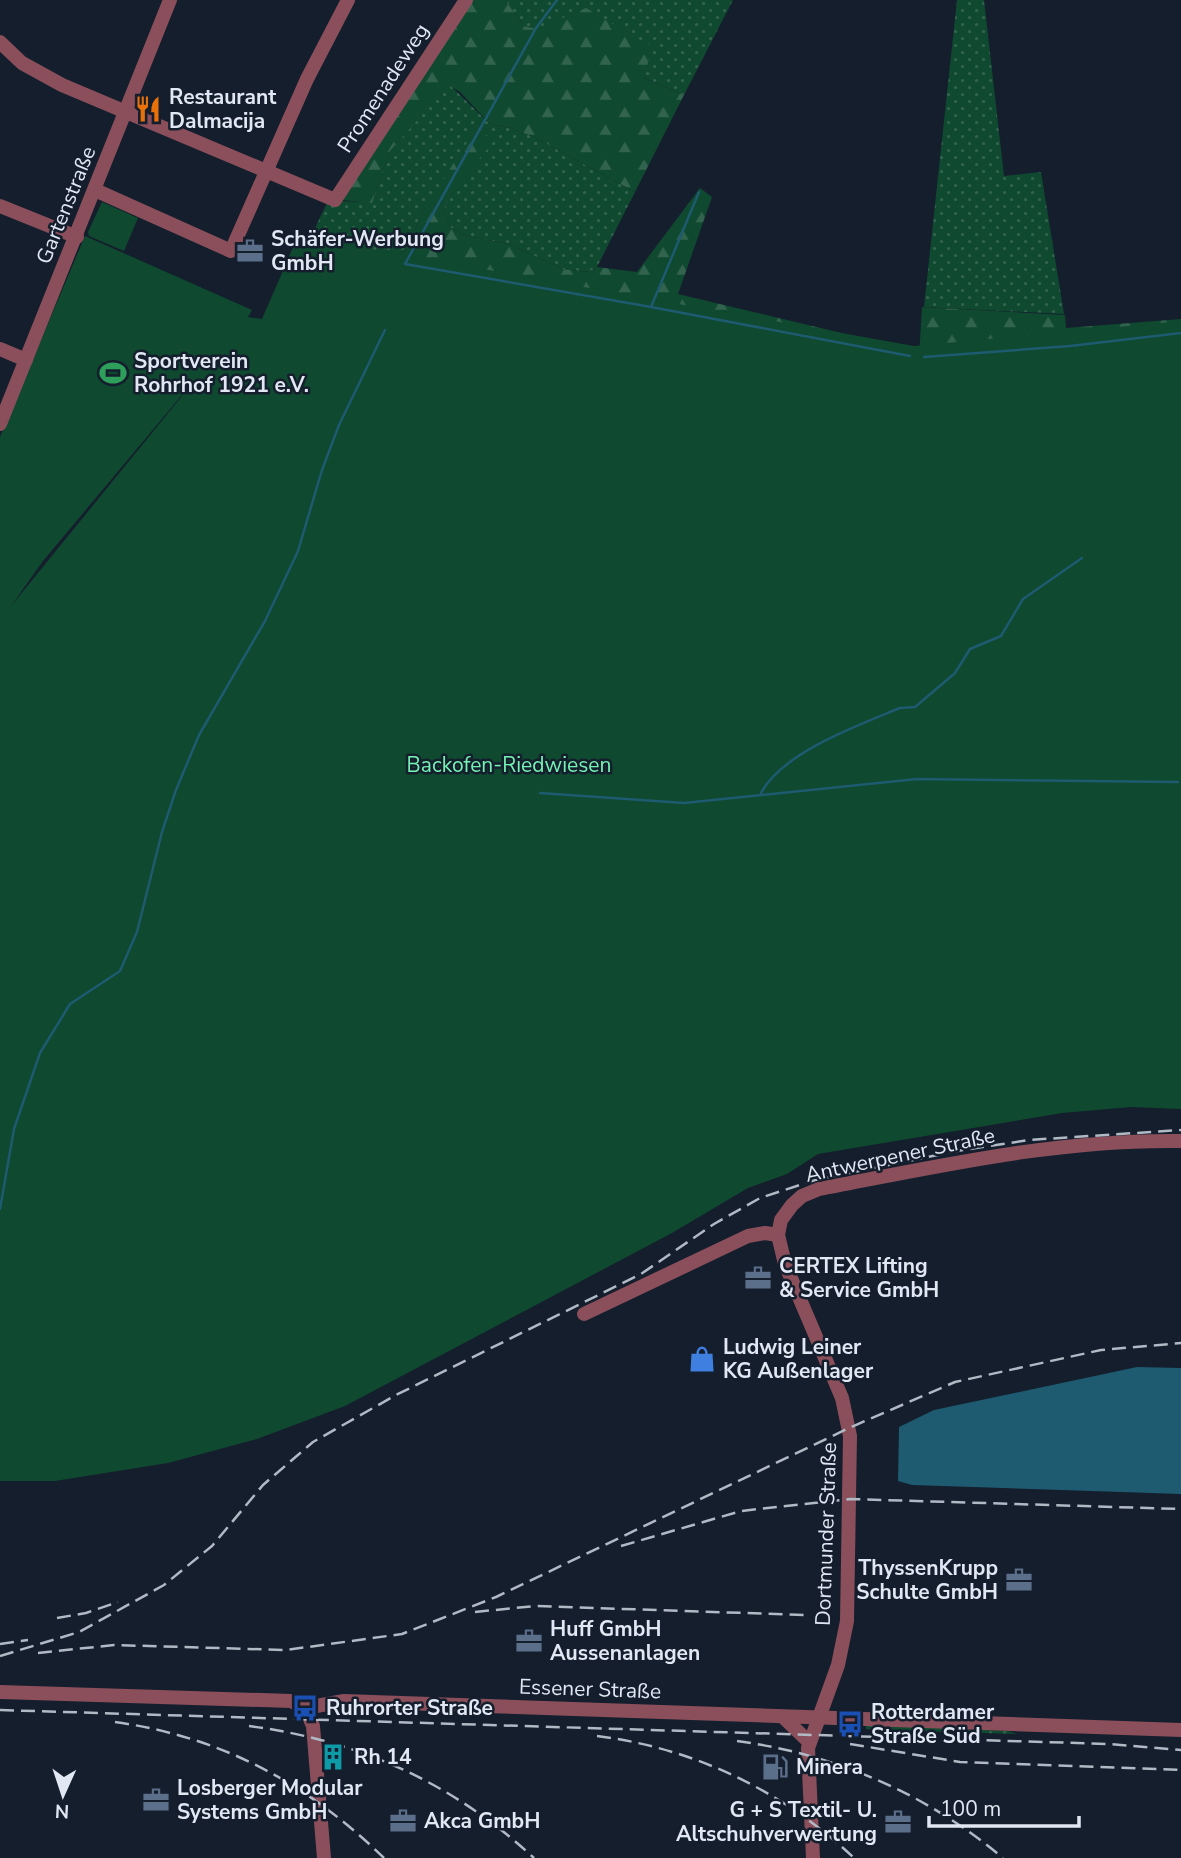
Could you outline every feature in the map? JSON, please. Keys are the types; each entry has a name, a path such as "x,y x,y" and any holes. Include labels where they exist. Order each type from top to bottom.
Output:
{"street":[{"name":"Gartenstraße","path":"0,425 170,0"},
{"path":"96,190 231,250 265,170 348,0"},
{"name":"Promenadeweg","path":"265,170 335,200 466,0"},
{"path":"0,42 22,63 62,85 265,170"},
{"path":"0,206 77,237"},
{"path":"0,349 26,360"},
{"name":"Antwerpener Straße","path":"778,1235 782,1220 792,1205 802,1196 820,1189 983,1158 1062,1147 1136,1140 1181,1140"},
{"path":"584,1314 748,1236 765,1233 778,1235"},
{"name":"Dortmunder Straße","path":"778,1235 785,1264 842,1398 850,1436 847,1621 838,1665 809,1741 807,1755 813,1858"},
{"name":"Essener Straße","path":"0,1692 291,1701 305,1708 344,1701 1181,1730"},
{"path":"305,1708 313,1726 324,1858"},
{"path":"783,1717 809,1741"}],"green space":[{"path":"470,0 505,0 524,26 536,29 586,8 652,47 644,78 684,95 635,192 536,138 511,128 490,124 460,92 449,85 389,152 372,203 341,200"},
{"path":"505,0 733,0 684,95 524,26"},
{"path":"957,0 984,0 1004,176 1041,172 1064,314 924,307"},
{"path":"449,84 490,124 511,128 536,138 635,192 597,267 589,272 562,269 509,244 467,236 451,228 443,211 452,192 425,207 406,251 379,263 303,253 328,201 372,202 389,152"},
{"path":"472,135 498,136 452,192 443,211 451,228 467,236 509,244 562,269 589,272 597,267 637,272 700,188 712,197 678,294 913,350 379,263 406,251 425,207"},
{"path":"102,202 138,218 124,251 89,236 88,232"},
{"name":"Backofen-Riedwiesen","path":"85,236 252,310 248,317 262,319 298,236 914,346 1181,321 1181,1109 1131,1107 1062,1113 818,1154 787,1174 748,1188 672,1233 345,1406 257,1439 168,1463 55,1481 0,1481 0,437","holes":["182,396 11,606 43,561"]},
{"path":"922,307 1065,315 1066,328 1181,319 1181,345 919,358"},
{"path":"866,1725 1008,1731 1017,1734 876,1730 866,1729"}],"water":[{"path":"1137,1367 1181,1368 1181,1494 912,1485 898,1481 899,1427 934,1410"}],"waterway":[{"path":"557,0 536,28 405,264 651,307"},
{"path":"699,192 651,307 910,356"},
{"path":"0,1209 14,1129 40,1053 70,1004 120,971 137,932 162,832 176,790 199,735 265,621 298,551 322,470 339,425 385,330"},
{"path":"924,357 1070,346 1181,333"},
{"path":"761,793 786,765 823,741 900,708 915,707 955,673 970,649 1001,636 1023,599 1082,558"},
{"path":"540,793 684,803 917,779 1178,782"}],"railway":[{"path":"0,1656 79,1632 164,1585 212,1546 263,1485 313,1442 396,1395 641,1274 714,1224 760,1198 815,1180 957,1151 1029,1140 1181,1130"},
{"path":"38,1653 114,1645 286,1650 402,1634 496,1597 849,1428 955,1382 1101,1350 1181,1343"},
{"path":"621,1546 741,1511 850,1499 1181,1509"},
{"path":"57,1618 86,1613 118,1602"},
{"path":"475,1612 535,1606 805,1615"},
{"path":"0,1644 28,1640"},
{"path":"0,1710 1109,1744 1181,1750"},
{"path":"115,1722 191,1739 261,1768 325,1807 384,1858"},
{"path":"249,1726 328,1742 402,1769 471,1808 534,1858"},
{"path":"597,1736 668,1751 735,1776 798,1812 854,1858"},
{"path":"737,1741 809,1756 878,1780 943,1815 1003,1858"},
{"path":"850,1744 960,1762 1181,1770"}],"place":[{"name":"Restaurant Dalmacija","path":"148,109"},
{"name":"Schäfer-Werbung GmbH","path":"250,251"},
{"name":"Sportverein Rohrhof 1921 e.V.","path":"113,373"},
{"name":"CERTEX Lifting & Service GmbH","path":"758,1278"},
{"name":"Ludwig Leiner KG Außenlager","path":"702,1359"},
{"name":"ThyssenKrupp Schulte GmbH","path":"1019,1580"},
{"name":"Huff GmbH Aussenanlagen","path":"529,1641"},
{"name":"Ruhrorter Straße","path":"305,1708"},
{"name":"Rotterdamer Straße Süd","path":"850,1724"},
{"name":"Rh 14","path":"333,1757"},
{"name":"Minera","path":"775,1767"},
{"name":"Losberger Modular Systems GmbH","path":"156,1800"},
{"name":"Akca GmbH","path":"403,1821"},
{"name":"G + S Textil- U. Altschuhverwertung","path":"898,1822"}]}
